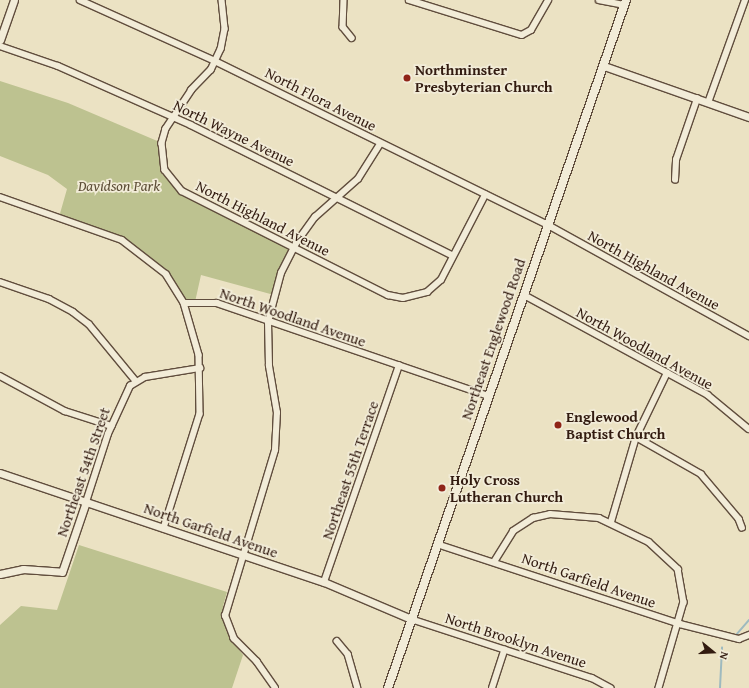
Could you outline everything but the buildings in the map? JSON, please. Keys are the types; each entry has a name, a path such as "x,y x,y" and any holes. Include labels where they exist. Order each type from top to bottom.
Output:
{"main road":[{"name":"Northeast Englewood Road","path":"388,688 626,2"}],"street":[{"path":"0,40 14,0"},
{"name":"North Flora Avenue","path":"80,0 215,61 380,144 548,225"},
{"name":"North Highland Avenue","path":"222,0 224,39 215,61 163,136 161,150 163,163 172,181 188,194 388,295 410,298 438,284 452,255"},
{"path":"344,0 343,27 352,38"},
{"path":"409,0 512,35 524,35 548,0"},
{"path":"599,0 626,2"},
{"path":"708,102 745,0"},
{"name":"North Wayne Avenue","path":"0,46 58,66 175,118 340,198 452,255"},
{"path":"604,66 749,117"},
{"path":"675,180 676,160 697,99"},
{"path":"275,688 257,662 234,639 226,623 228,599 275,450 277,413 269,371 268,322 278,282 294,247 315,217 340,198 367,168 380,144"},
{"path":"452,255 485,195"},
{"path":"0,197 131,246 166,274 184,303 194,330 200,368 198,426 164,528"},
{"name":"North Highland Avenue","path":"548,225 749,336"},
{"path":"0,282 49,299 73,312 89,324 136,381 200,368"},
{"name":"North Woodland Avenue","path":"524,295 721,403 749,429"},
{"name":"North Woodland Avenue","path":"184,303 217,302 268,322 489,396"},
{"name":"Northeast 55th Terrace","path":"324,582 399,366"},
{"path":"611,522 636,437 666,373"},
{"path":"0,376 65,411 112,426"},
{"name":"Northeast 54th Street","path":"0,574 31,568 59,574 112,426 136,381"},
{"path":"636,437 701,474 739,519 742,527"},
{"name":"North Garfield Avenue","path":"0,473 324,582 411,619"},
{"path":"494,562 508,537 536,516 575,513 611,522 650,542 678,569 684,602 680,624 659,688"},
{"name":"North Garfield Avenue","path":"437,544 680,624 734,638 749,636"},
{"name":"North Brooklyn Avenue","path":"411,619 592,678 611,688"},
{"path":"337,641 348,654 358,688"},
{"path":"492,688 504,650"}],"green space":[{"name":"Davidson Park","path":"0,81 68,103 162,143 161,156 172,181 194,197 294,247 274,295 201,275 195,302 184,303 158,266 122,240 59,217 67,189 48,175 0,156"},
{"path":"79,545 227,592 223,606 226,631 243,655 232,688 0,688 0,625 21,606 57,610"}],"waterway":[{"path":"737,634 749,620"},
{"path":"720,688 722,648"}],"place":[{"name":"Northminster Presbyterian Church","path":"407,78"},
{"name":"Englewood Baptist Church","path":"558,425"},
{"name":"Holy Cross Lutheran Church","path":"442,488"}]}
